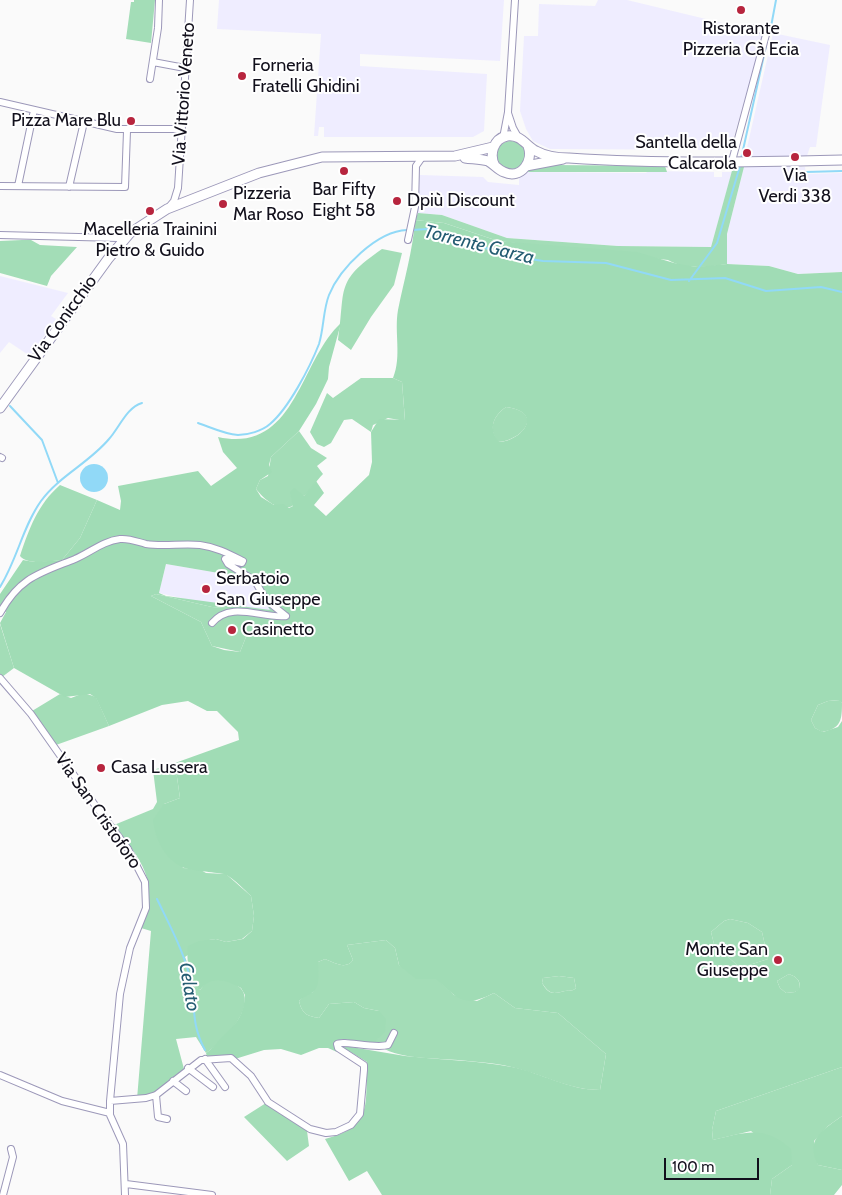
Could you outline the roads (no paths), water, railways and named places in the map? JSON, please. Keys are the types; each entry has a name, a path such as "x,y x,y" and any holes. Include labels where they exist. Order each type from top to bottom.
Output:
{"main road":[{"path":"495,166 492,157 494,147 502,138 518,137 537,152 567,158 738,161 842,160"},
{"path":"454,156 488,161 509,174 520,172 526,166 530,156 528,146"},
{"path":"454,156 494,147"},
{"name":"Via Conicchio","path":"0,408 3,395 120,240 167,209 259,173 322,157 454,156"},
{"path":"526,166 567,158"}],"street":[{"path":"150,79 159,0"},
{"name":"Via Vittorio Veneto","path":"167,209 174,202 178,188 190,0"},
{"path":"502,138 508,112 515,0"},
{"path":"738,161 767,32 752,28"},
{"path":"153,62 185,68"},
{"path":"0,102 127,130 182,129"},
{"path":"18,186 34,110"},
{"path":"508,112 518,137"},
{"path":"69,187 84,122"},
{"path":"0,186 125,187 127,130"},
{"path":"408,156 416,166"},
{"path":"408,240 415,207 416,166 423,156"},
{"name":"Via Vittorio Veneto","path":"178,188 184,202"},
{"path":"0,235 120,240"},
{"path":"0,613 19,587 33,576 47,568 76,559 110,540 124,538 146,544 199,545 217,549 243,561 242,563 225,559 228,564 256,582 266,600 286,616 244,610 217,617 212,623"},
{"name":"Via San Cristoforo","path":"0,678 31,714 96,808 128,849 145,882 146,908 130,948 120,994 110,1101 110,1112 124,1144 126,1163 125,1195"},
{"path":"110,1101 146,1098 156,1095 188,1068 205,1059 231,1058 251,1076 268,1102 310,1128 326,1133 336,1132 351,1124 360,1114 364,1070 364,1065 338,1048 337,1044 344,1042 381,1047 388,1045 394,1033"},
{"path":"205,1059 225,1087"},
{"path":"188,1068 213,1086"},
{"path":"0,1075 62,1101 110,1112"},
{"path":"173,1081 186,1091"},
{"path":"156,1095 156,1114 158,1117 167,1119"},
{"path":"3,1195 13,1152"},
{"path":"126,1184 212,1195"}],"water":[{"path":"94,464 104,468 108,478 104,488 94,492 84,488 80,478 84,468"}],"waterway":[{"path":"770,32 776,0"},
{"path":"741,159 766,46"},
{"path":"689,281 717,243 740,166"},
{"path":"806,172 842,171"},
{"name":"Torrente Garza","path":"412,230 427,229 445,233 505,255 543,261 606,263 671,280 725,278 766,291 821,287 842,292"},
{"name":"Torrente Garza","path":"198,423 222,432 238,435 255,432 270,424 291,398 310,364 319,344 326,307 334,284 351,263 372,244 395,232 407,230"},
{"name":"Torrente Garza","path":"0,587 11,566 29,521 41,501 56,484 101,448 128,413 142,403"},
{"path":"10,406 42,440 58,483"},
{"name":"Celato","path":"157,899 186,964 191,984 197,1030 205,1050"}],"place":[{"name":"Ristorante Pizzeria Cà Ecia","path":"741,10"},
{"name":"Forneria Fratelli Ghidini","path":"242,76"},
{"name":"Pizza Mare Blu","path":"131,121"},
{"name":"Santella della Calcarola","path":"747,153"},
{"name":"Via Verdi 338","path":"795,157"},
{"name":"Bar Fifty Eight 58","path":"344,171"},
{"name":"Dpiù Discount","path":"397,201"},
{"name":"Pizzeria Mar Roso","path":"223,204"},
{"name":"Macelleria Trainini Pietro & Guido","path":"150,211"},
{"name":"Serbatoio San Giuseppe","path":"206,589"},
{"name":"Casinetto","path":"232,630"},
{"name":"Casa Lussera","path":"101,768"},
{"name":"Monte San Giuseppe","path":"778,960"}]}
